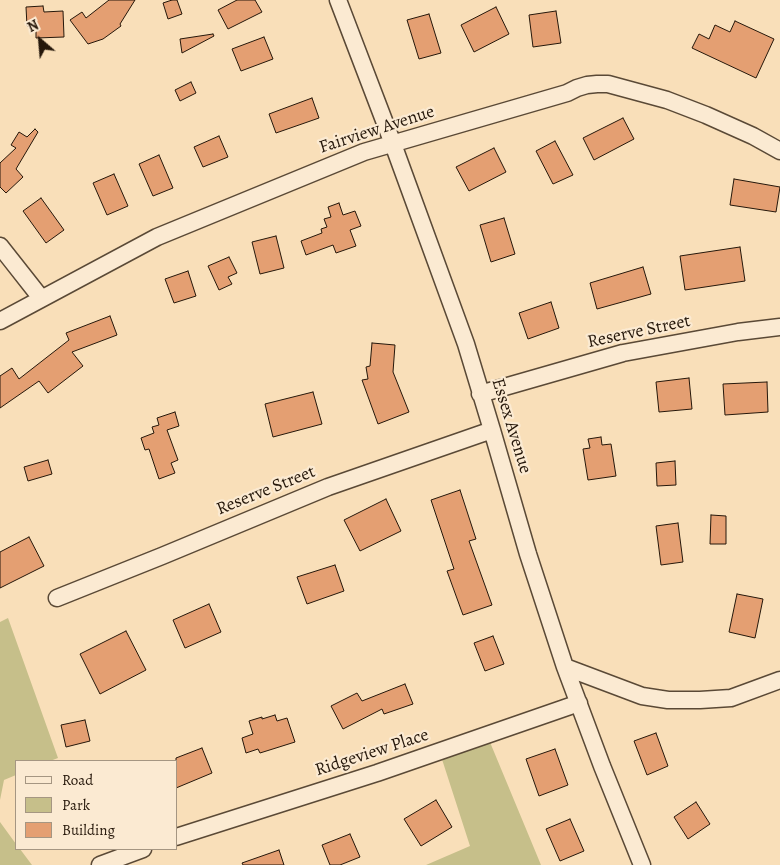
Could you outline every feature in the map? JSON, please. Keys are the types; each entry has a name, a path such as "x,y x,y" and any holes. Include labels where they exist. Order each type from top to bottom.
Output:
{"street":[{"name":"Essex Avenue","path":"338,0 466,344 528,554 565,667 642,865"},
{"name":"Fairview Avenue","path":"0,321 157,237 364,152 567,93 587,85 608,84 667,100 706,114 780,151"},
{"path":"0,246 41,298"},
{"name":"Reserve Street","path":"480,394 623,353 738,332 780,327"},
{"name":"Reserve Street","path":"57,598 328,487 492,430"},
{"path":"565,667 642,696 668,700 731,698 780,680"},
{"name":"Ridgeview Place","path":"178,836 376,773 579,704"},
{"path":"100,865 140,850"}],"green space":[{"path":"8,618 58,758 53,760 15,760 15,775 4,780 0,800 0,622"},
{"path":"487,735 541,865 426,865 470,846 439,750"},
{"path":"0,822 15,843 15,850 21,850 32,865 0,865"}],"building":[{"path":"109,0 135,0 120,24 121,26 103,39 88,44 70,20 82,12 86,18"},
{"path":"177,0 182,14 168,19 163,3"},
{"path":"237,0 255,0 262,12 228,29 218,10"},
{"path":"43,6 44,12 63,11 64,37 36,38 36,26 27,26 26,7"},
{"path":"496,7 509,34 474,52 461,25"},
{"path":"556,11 561,43 533,47 529,15"},
{"path":"429,14 441,53 419,59 407,20"},
{"path":"735,21 774,39 756,78 692,48 699,34 709,39 715,25 730,32"},
{"path":"213,34 214,36 182,53 180,39"},
{"path":"264,37 273,59 241,71 232,49"},
{"path":"191,82 196,93 180,101 175,90"},
{"path":"312,98 319,118 276,133 269,114"},
{"path":"623,118 634,139 594,160 583,138"},
{"path":"35,129 38,132 16,169 23,177 6,193 0,187 0,163 16,148 11,145 19,132 27,137"},
{"path":"219,136 228,157 203,167 194,147"},
{"path":"555,141 573,175 553,184 536,151"},
{"path":"494,148 506,172 469,191 456,167"},
{"path":"159,155 173,188 153,196 139,164"},
{"path":"114,174 128,206 107,215 93,183"},
{"path":"734,179 780,187 776,212 730,205"},
{"path":"41,198 64,230 46,243 23,211"},
{"path":"339,203 343,215 355,211 361,226 350,230 356,246 336,253 333,245 306,255 301,241 322,233 321,229 327,227 324,219 331,217 328,207"},
{"path":"504,218 515,254 491,262 480,225"},
{"path":"276,236 284,268 260,274 252,242"},
{"path":"740,247 745,281 685,290 680,256"},
{"path":"229,257 237,273 228,277 232,284 219,290 208,266"},
{"path":"643,267 651,294 597,309 590,283"},
{"path":"188,271 196,296 174,303 165,279"},
{"path":"551,302 559,328 528,339 519,313"},
{"path":"110,316 117,335 72,352 83,366 48,393 39,381 0,408 0,376 12,368 19,379 69,340 66,333"},
{"path":"372,343 395,345 393,372 409,412 378,424 362,380 368,379 366,367 370,366"},
{"path":"689,378 692,409 659,412 656,382"},
{"path":"767,382 768,412 725,415 723,384"},
{"path":"313,392 322,424 273,437 265,404"},
{"path":"175,412 179,426 167,430 178,460 171,463 175,473 159,479 149,449 145,450 141,438 154,433 152,427 159,425 157,418"},
{"path":"601,437 602,445 611,444 616,476 588,480 583,449 590,448 588,439"},
{"path":"48,460 52,474 28,481 24,467"},
{"path":"675,461 676,485 657,486 656,463"},
{"path":"460,490 476,539 469,541 492,605 463,615 447,571 454,569 431,500"},
{"path":"386,499 401,531 360,551 344,520"},
{"path":"711,515 726,516 726,544 710,544"},
{"path":"678,523 683,562 661,565 656,526"},
{"path":"29,537 44,566 0,588 0,552"},
{"path":"335,565 344,591 307,604 297,577"},
{"path":"737,594 763,599 755,638 729,632"},
{"path":"209,604 221,632 185,648 173,620"},
{"path":"126,631 146,670 100,694 80,654"},
{"path":"493,636 504,664 485,671 474,643"},
{"path":"405,684 413,704 384,714 382,709 343,729 331,706 357,693 362,701"},
{"path":"275,715 277,721 287,718 295,742 260,753 258,749 246,753 242,738 253,734 249,721"},
{"path":"85,720 90,741 66,747 61,725"},
{"path":"656,733 668,766 647,775 634,741"},
{"path":"202,748 212,773 178,787 178,760 176,758"},
{"path":"555,749 568,785 539,796 526,759"},
{"path":"436,800 452,827 421,846 404,819"},
{"path":"696,802 710,824 688,839 674,817"},
{"path":"570,819 584,851 560,861 546,829"},
{"path":"350,834 360,857 340,865 330,865 322,845"},
{"path":"279,850 284,865 243,865 242,863"}]}
